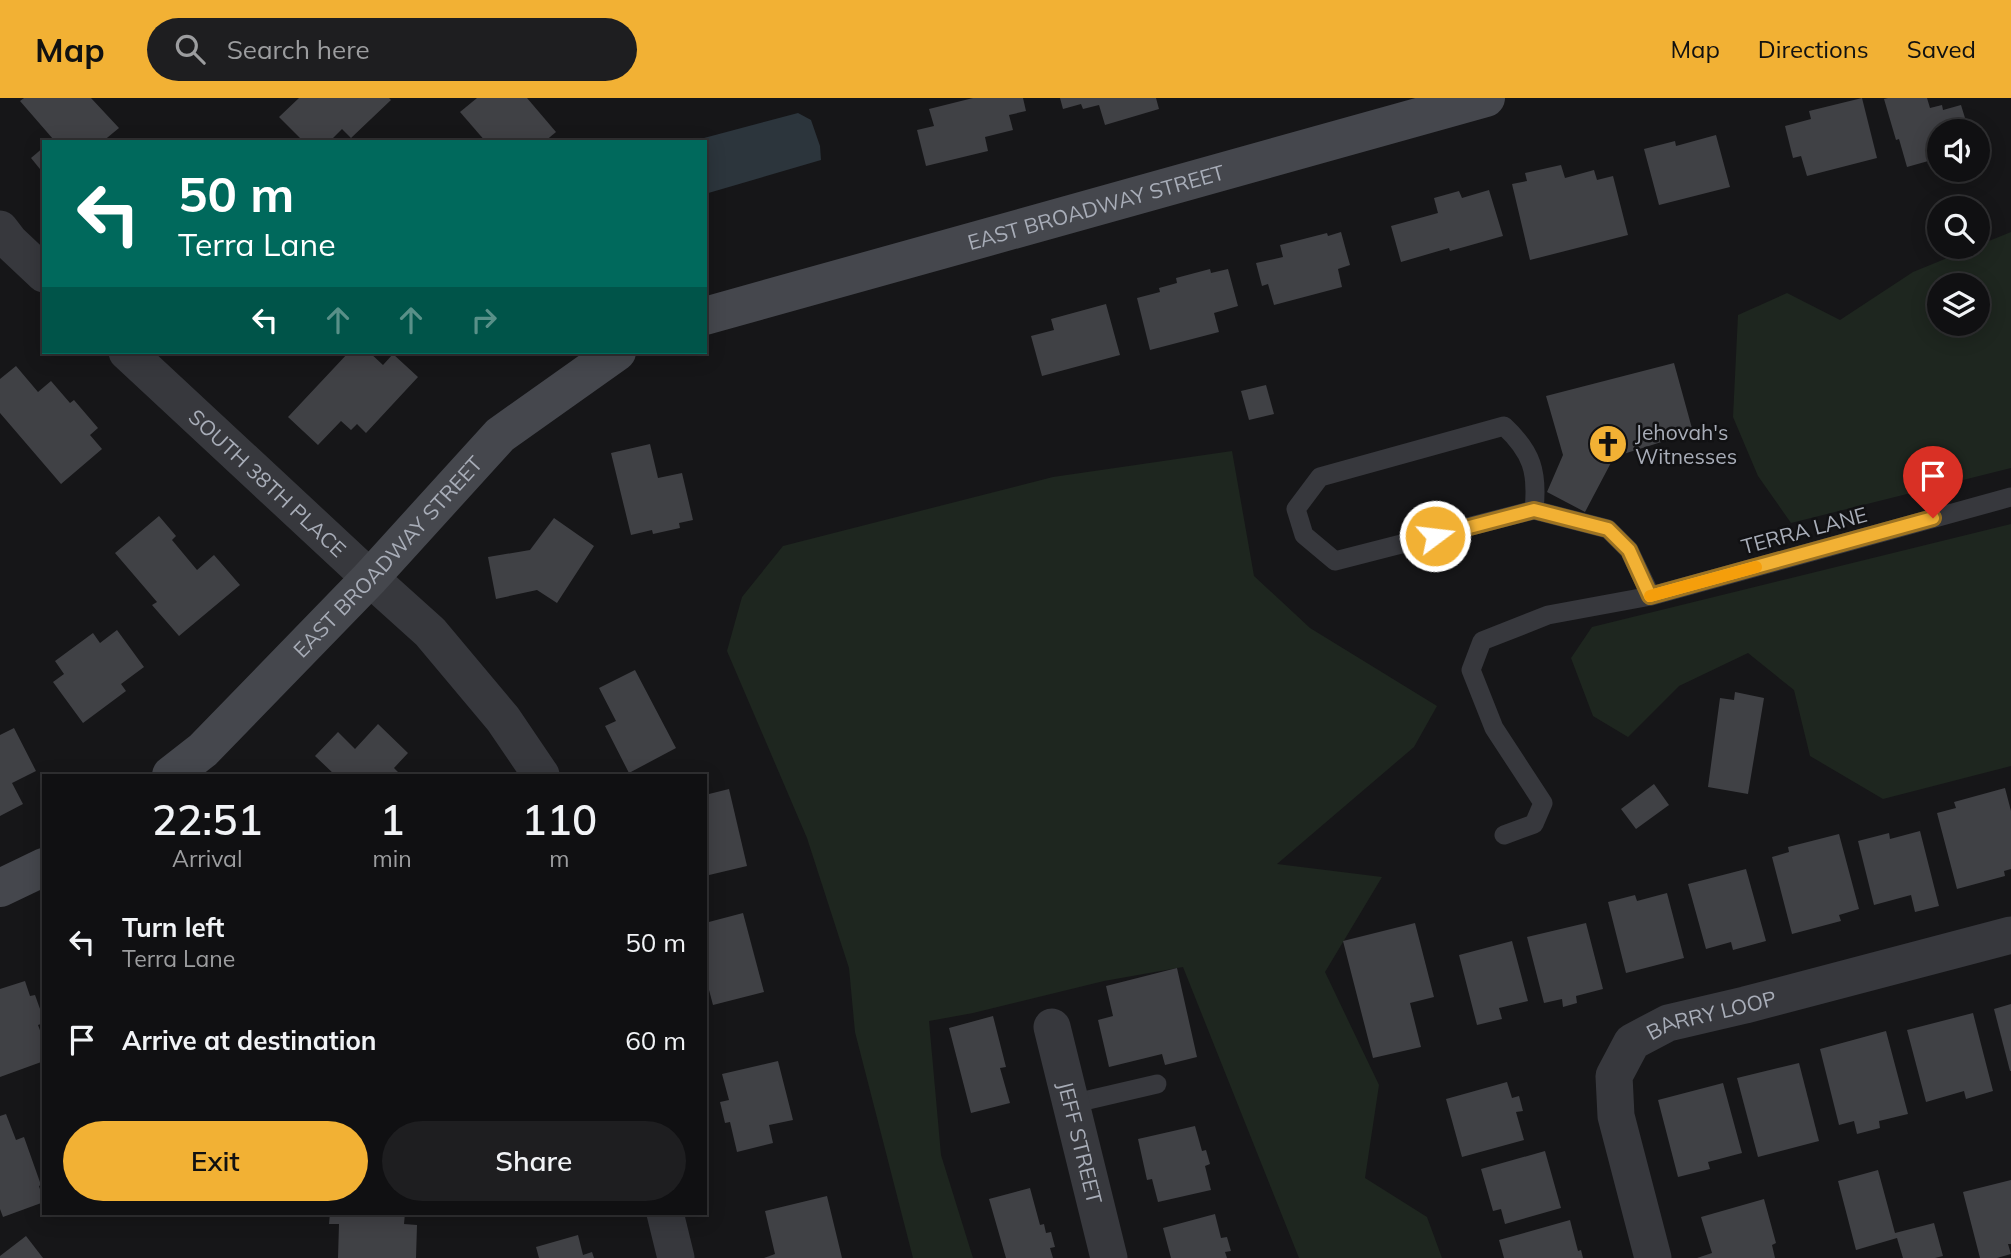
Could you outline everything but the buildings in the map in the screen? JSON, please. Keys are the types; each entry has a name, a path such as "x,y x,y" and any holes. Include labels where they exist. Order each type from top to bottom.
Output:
{"street":[{"name":"EAST BROADWAY STREET","path":"707,315 1486,98"},
{"path":"3,240 42,272"},
{"name":"SOUTH 38TH PLACE","path":"129,354 430,632 503,719 540,774"},
{"name":"EAST BROADWAY STREET","path":"172,774 202,750 370,578 500,435 614,354"},
{"path":"0,888 41,875"},
{"name":"BARRY LOOP","path":"1653,1258 1616,1116 1615,1076 1632,1042 1668,1023 2011,935"},
{"name":"JEFF STREET","path":"1052,1027 1109,1258"},
{"path":"665,1215 676,1258"}],"lane":[{"path":"1534,510 1537,486 1530,461 1519,440 1504,426 1320,477 1296,509 1304,535 1335,561 1534,510 1608,529 1629,550 1650,596"},
{"name":"TERRA LANE","path":"1504,835 1534,824 1543,803 1493,728 1471,670 1482,641 1548,615 1650,596 2011,497"},
{"path":"1071,1104 1157,1084"}],"shaded area":[{"path":"798,113 811,120 820,146 821,160 707,193 707,140 697,140"},
{"path":"2011,232 2011,468 1791,523 1758,476 1733,417 1738,315 1787,293 1840,320 1913,272 1945,259 1990,259 1990,241"},
{"path":"1232,451 1254,576 1310,628 1437,706 1414,747 1277,864 1382,877 1325,972 1379,1085 1365,1178 1427,1217 1442,1258 1299,1258 1183,967 1104,981 929,1021 941,1155 973,1258 913,1258 855,1032 849,968 807,838 727,651 742,597 783,546 1053,477"},
{"path":"2011,524 2011,766 1883,799 1810,756 1794,690 1748,653 1679,686 1628,737 1593,716 1571,658 1592,627"}],"slow traffic":[{"path":"1650,596 1756,567"}],"place":[{"name":"Jehovah's Witnesses","path":"1608,444"}],"route":[{"path":"1435,536 1534,510 1608,529 1629,550 1650,596 1933,518"}]}
